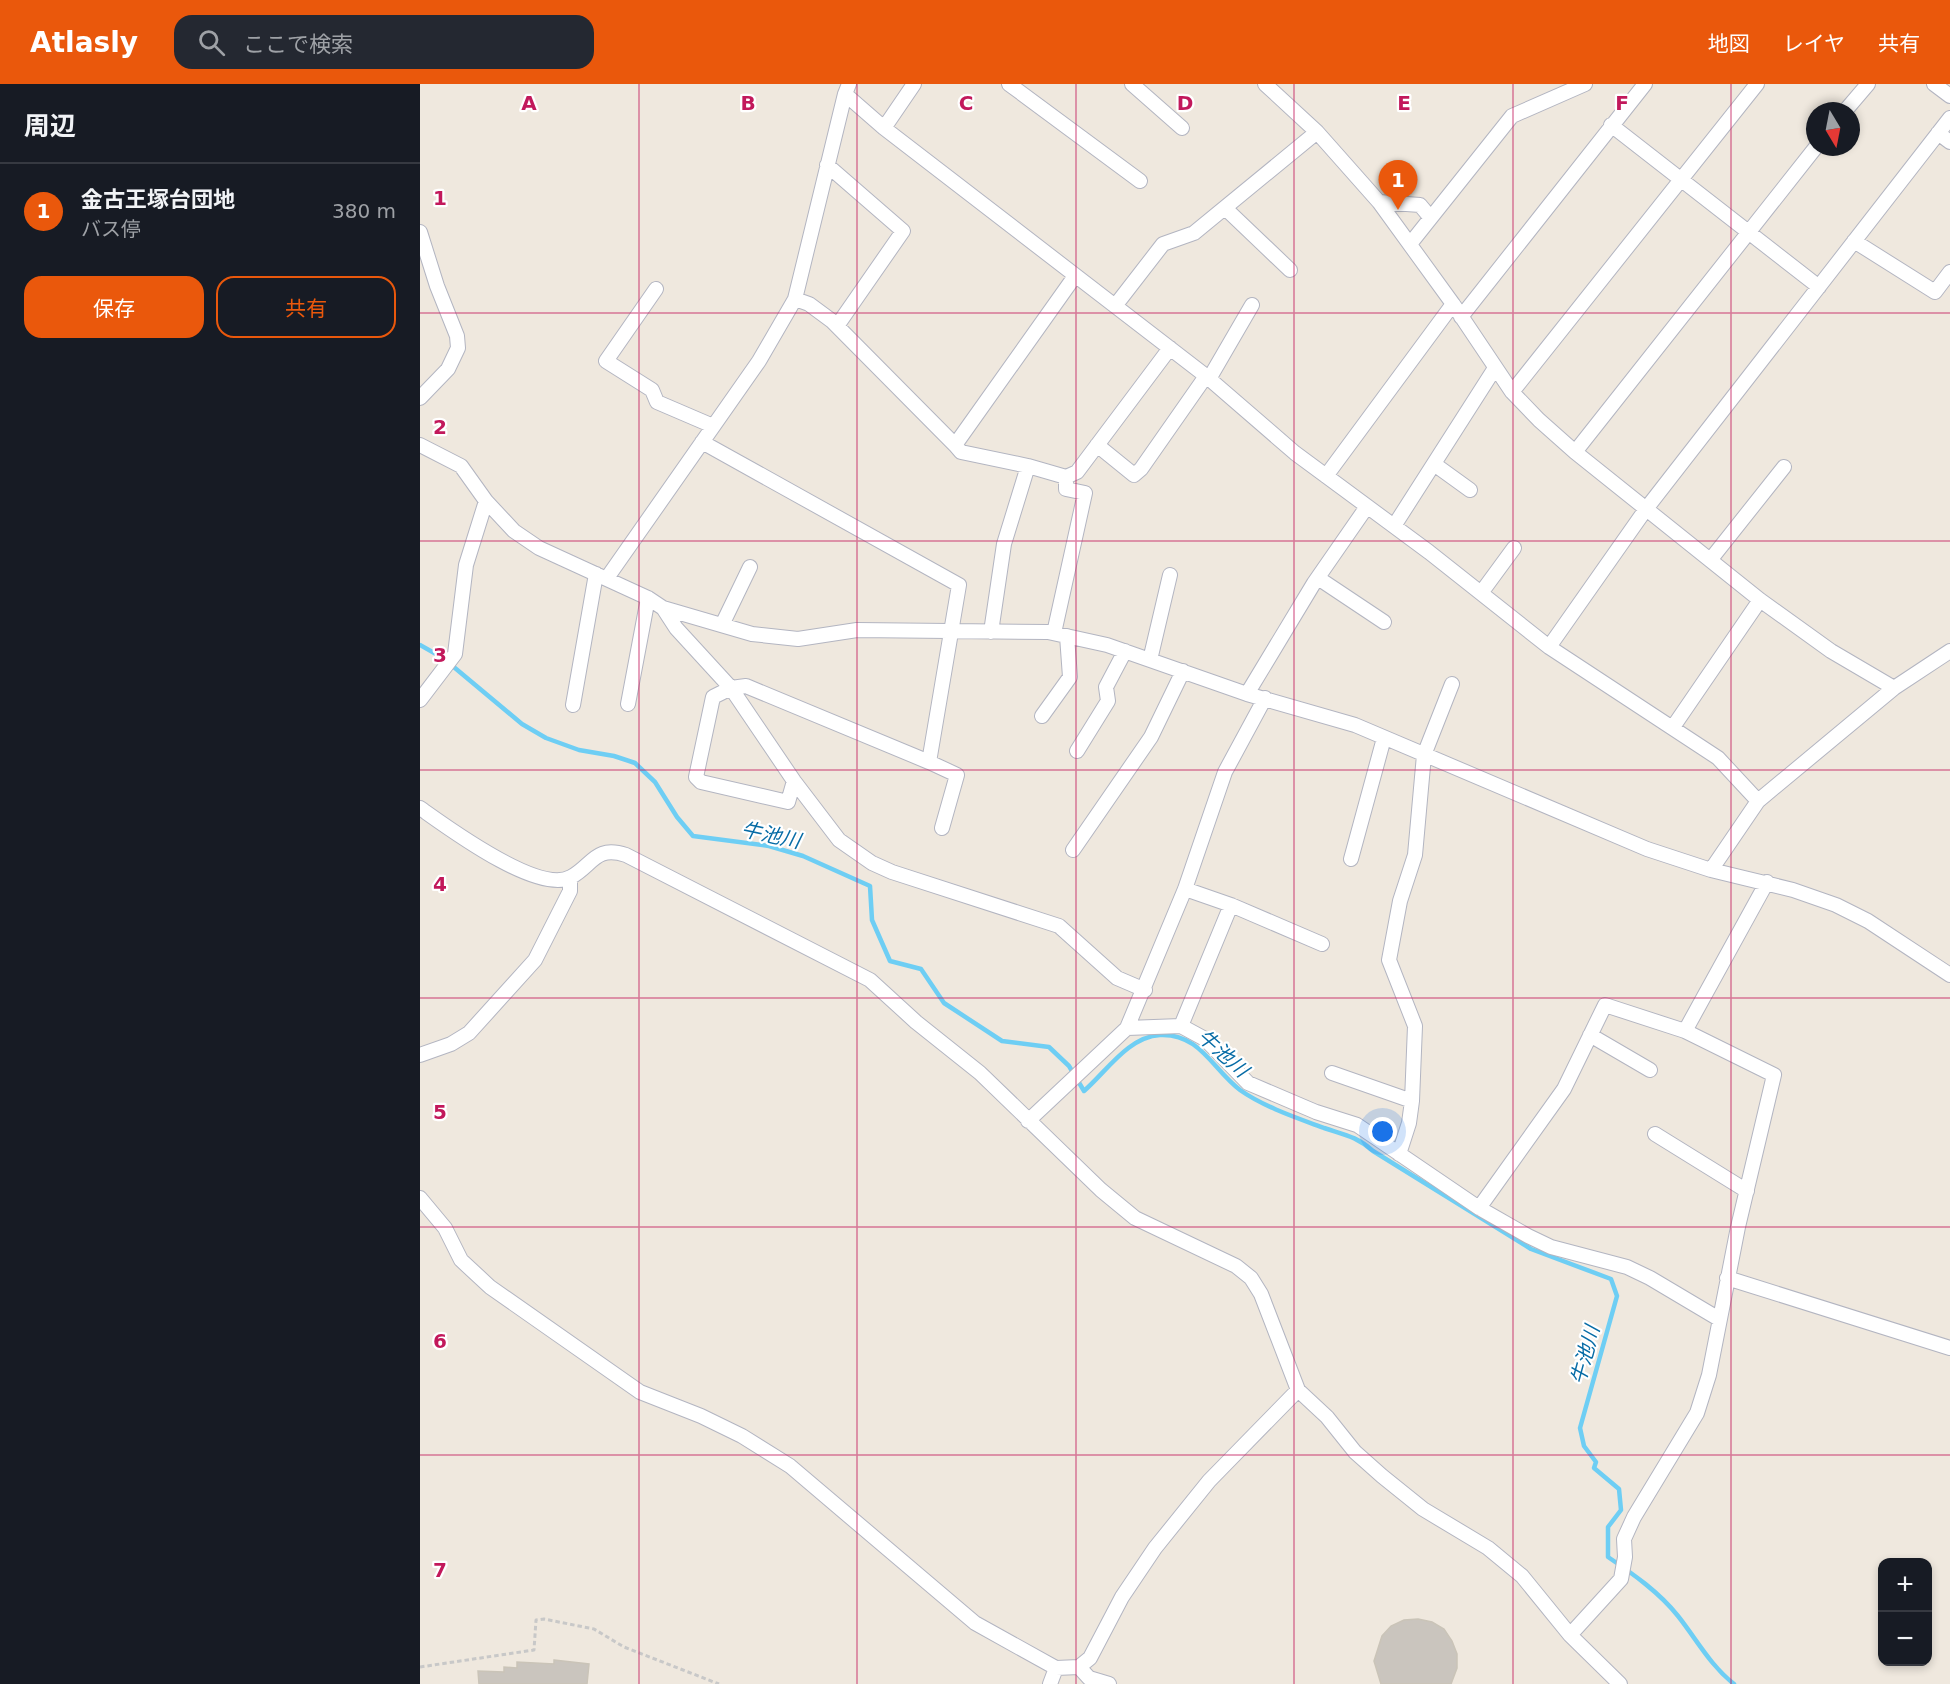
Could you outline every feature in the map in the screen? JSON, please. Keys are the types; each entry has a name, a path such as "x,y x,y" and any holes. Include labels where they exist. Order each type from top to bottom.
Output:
{"street":[{"path":"884,128 914,84"},
{"path":"1009,84 1140,181"},
{"path":"1132,84 1182,128"},
{"path":"1265,84 1317,132 1379,202 1453,304 1512,392 1575,452 1712,559 1760,600 1832,651 1894,687"},
{"path":"1410,244 1512,116 1585,84"},
{"path":"1512,392 1757,84"},
{"path":"1853,102 1868,84"},
{"path":"1934,84 1950,96"},
{"path":"1461,317 1611,125 1638,86"},
{"path":"847,89 884,128 1170,348 1366,508 1394,526 1549,647 1724,763 1758,801"},
{"path":"573,705 602,576 702,442 759,360 795,299 847,89"},
{"path":"1549,647 1646,509 1950,118"},
{"path":"1611,125 1819,287"},
{"path":"1115,306 1163,244 1194,233 1317,132"},
{"path":"1938,133 1950,142"},
{"path":"1575,452 1746,232 1809,156"},
{"path":"827,165 903,231 837,326"},
{"path":"1379,202 1420,205 1430,217"},
{"path":"1225,208 1290,270"},
{"path":"420,232 437,286 457,336 458,348 448,369 420,398"},
{"path":"1854,240 1935,292 1950,272"},
{"path":"955,446 1075,276"},
{"path":"656,289 606,361 652,390 657,402 713,426"},
{"path":"795,299 809,304 837,326 961,452 1028,466 1066,477 1077,472 1170,348"},
{"path":"1326,476 1453,304"},
{"path":"1097,445 1134,475 1141,469 1208,378 1252,305"},
{"path":"1394,526 1495,368"},
{"path":"702,442 959,585 929,762"},
{"path":"420,445 461,466 486,501 514,531 538,548 648,598 663,608 752,634 798,639 857,630 991,632 1061,635 1125,651 1247,694 1355,725 1647,849 1711,870 1767,882 1836,905 1868,921 1950,975"},
{"path":"1434,464 1470,490"},
{"path":"991,632 1004,544 1028,466"},
{"path":"1712,559 1784,467"},
{"path":"1042,716 1070,677 1061,635 1085,493 1066,489 1066,477"},
{"path":"421,698 455,654 466,565 486,501"},
{"path":"1247,694 1318,578 1366,508"},
{"path":"1481,593 1514,548"},
{"path":"722,625 750,567"},
{"path":"1150,660 1170,575"},
{"path":"1318,578 1384,622"},
{"path":"628,704 648,598"},
{"path":"1672,727 1760,600"},
{"path":"663,608 676,628 732,688 794,781 839,840 872,863 927,885 1017,911 1059,926 1117,978 1145,990"},
{"path":"1077,751 1108,701 1106,687 1125,651"},
{"path":"1711,870 1758,801 1894,687 1950,651"},
{"path":"1073,850 1151,737 1183,671"},
{"path":"1399,1154 1409,1123 1412,1101 1415,1026 1389,960 1400,901 1415,855 1415,834 1424,755 1452,684"},
{"path":"794,781 788,802 701,782 696,777 713,697 732,688 746,686 957,775 942,828"},
{"path":"1028,1121 1127,1028 1145,990 1185,889 1225,772 1265,698"},
{"path":"1351,859 1384,738"},
{"path":"420,808 461,837 517,870 549,879 570,878 599,854 612,850 626,855 678,884 870,980 916,1022 981,1073 1101,1190 1135,1218 1236,1266 1251,1278 1298,1390 1327,1417 1355,1452 1382,1476 1423,1509 1488,1548 1522,1576 1570,1635 1620,1684"},
{"path":"420,1055 451,1044 469,1033 535,960 570,891 570,878"},
{"path":"1685,1030 1767,882"},
{"path":"1185,889 1231,905 1322,944"},
{"path":"1181,1026 1231,905"},
{"path":"1479,1208 1564,1089 1605,1005 1685,1030 1774,1075 1727,1278 1709,1375 1697,1413 1627,1532 1624,1539 1621,1579 1570,1635"},
{"path":"1127,1028 1181,1026 1205,1039 1248,1083 1316,1112 1357,1125 1479,1208 1551,1247 1627,1267 1719,1319"},
{"path":"1590,1035 1650,1070"},
{"path":"1332,1073 1412,1101"},
{"path":"1655,1134 1747,1191"},
{"path":"420,1198 445,1228 461,1260 490,1287 640,1392 701,1416 742,1436 790,1466 975,1623 1056,1668 1079,1667 1090,1658 1122,1597 1155,1548 1209,1481 1298,1390"},
{"path":"1727,1278 1950,1348"},
{"path":"1079,1667 1089,1678 1109,1684"},
{"path":"1050,1684 1056,1668"}],"path":[{"path":"420,1667 534,1650 536,1620 543,1619 594,1629 624,1647 719,1684"}],"building":[{"path":"1418,1619 1432,1622 1444,1629 1452,1641 1457,1654 1457,1668 1451,1684 1381,1684 1374,1661 1382,1636 1391,1626 1404,1620"},
{"path":"554,1660 589,1664 587,1684 479,1684 478,1671 504,1672 504,1667 517,1668 517,1662 554,1664"}],"waterway":[{"name":"牛池川","path":"420,645 443,658 522,724 546,738 579,750 614,756 635,763 655,782 677,817 693,836 769,846 803,856 870,886 872,920 890,961 921,969 944,1003 1002,1041 1049,1047 1069,1066 1084,1091 1119,1056 1138,1042 1160,1035 1186,1040 1205,1054 1230,1082 1259,1102 1356,1139 1531,1249 1611,1279 1617,1296 1580,1428 1584,1446 1596,1462 1594,1468 1619,1489 1621,1510 1608,1527 1608,1557 1663,1599 1725,1677 1734,1684"}],"place":[{"name":"金古王塚台団地","path":"1398,210"}]}
